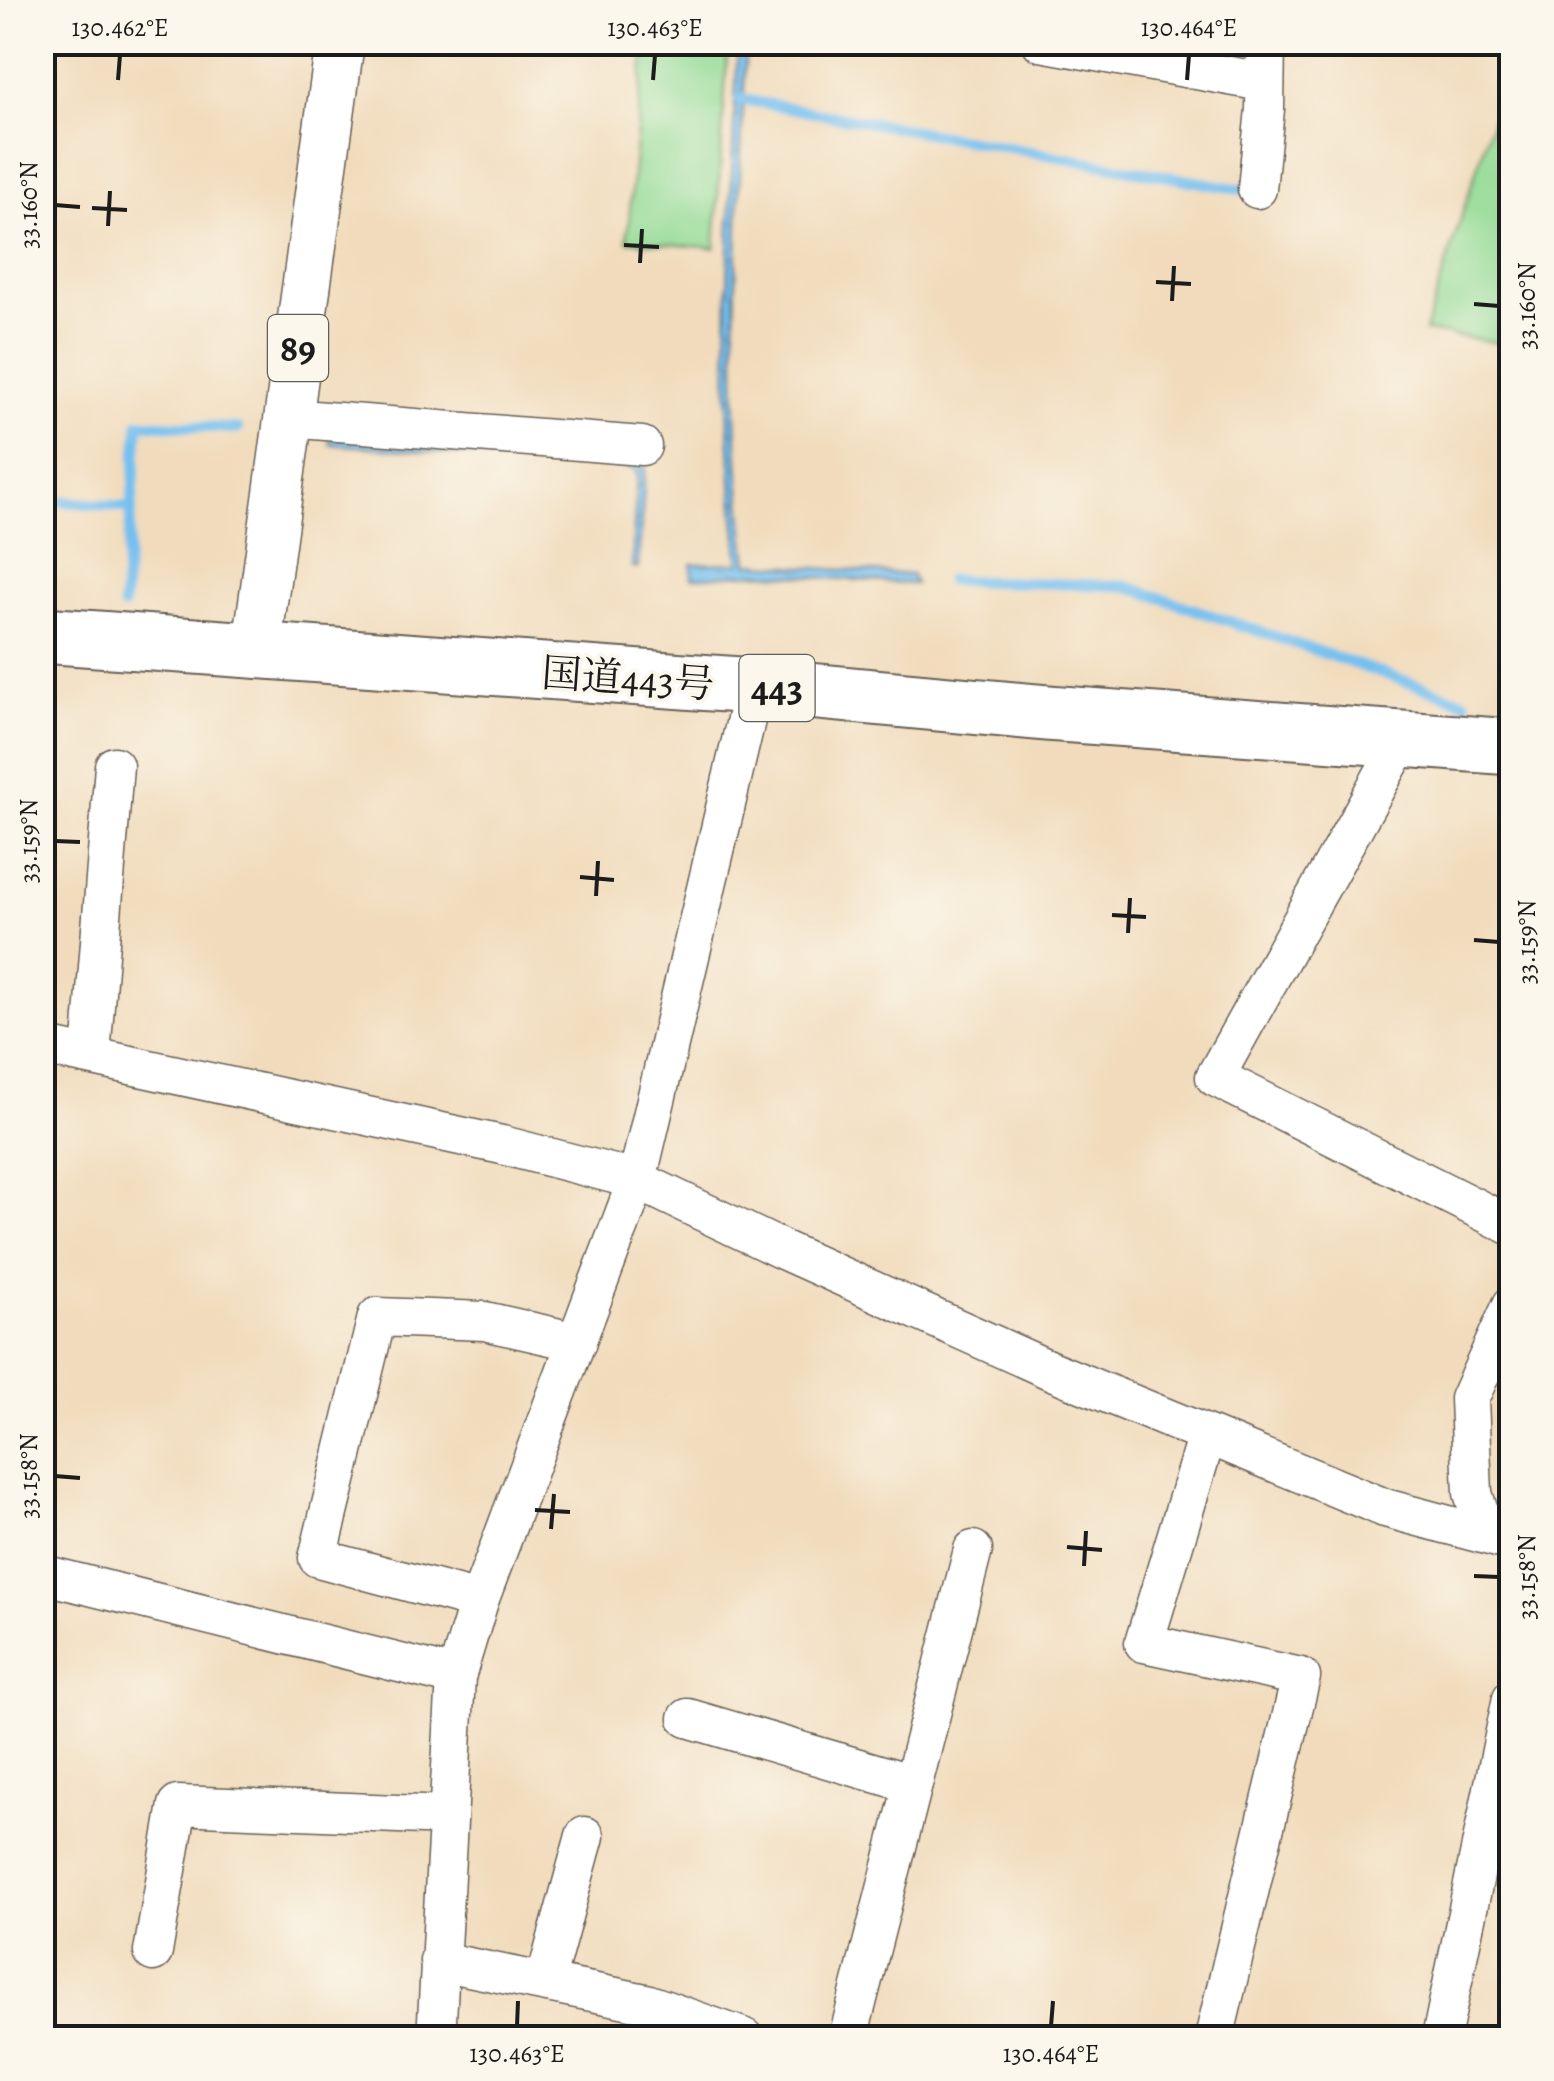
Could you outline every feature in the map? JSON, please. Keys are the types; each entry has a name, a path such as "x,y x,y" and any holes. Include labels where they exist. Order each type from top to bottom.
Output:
{"highway":[{"name":"国道443号","path":"42,635 754,686 1047,713 1512,748"}],"main road":[{"name":"89","path":"256,652 340,42"}],"street":[{"path":"1040,42 1263,82"},
{"path":"1257,189 1265,109 1266,42"},
{"path":"288,418 642,446"},
{"path":"436,2038 456,1677 479,1601 637,1180 754,686"},
{"path":"1403,739 1214,1077 1512,1226"},
{"path":"90,1055 114,766"},
{"path":"42,1046 502,1145 637,1180 1014,1354 1207,1435 1385,1508 1498,1537"},
{"path":"1498,1537 1473,1493 1470,1399 1512,1305"},
{"path":"479,1601 318,1558 377,1317 485,1321 577,1342"},
{"path":"1207,1435 1144,1644 1301,1677 1214,2038"},
{"path":"848,2038 974,1550"},
{"path":"42,1574 456,1677"},
{"path":"1441,2038 1512,1698"},
{"path":"688,1718 913,1784"},
{"path":"154,1952 178,1805 448,1816"},
{"path":"546,1982 584,1836"},
{"path":"439,1961 646,2003 745,2038"}],"green space":[{"path":"645,43 728,43 715,248 627,241"},
{"path":"1511,61 1511,330 1506,344 1425,331"}],"water":[{"path":"738,43 746,43 735,368 748,563 912,575 915,584 757,573 692,578 692,564 740,563 728,368"},
{"path":"331,436 639,461 645,469 638,568 632,567 637,474 634,468 330,444"}],"waterway":[{"path":"740,99 1243,190"},
{"path":"123,606 139,423 238,429"},
{"path":"42,499 131,508"},
{"path":"949,580 1126,586 1466,702"}]}
